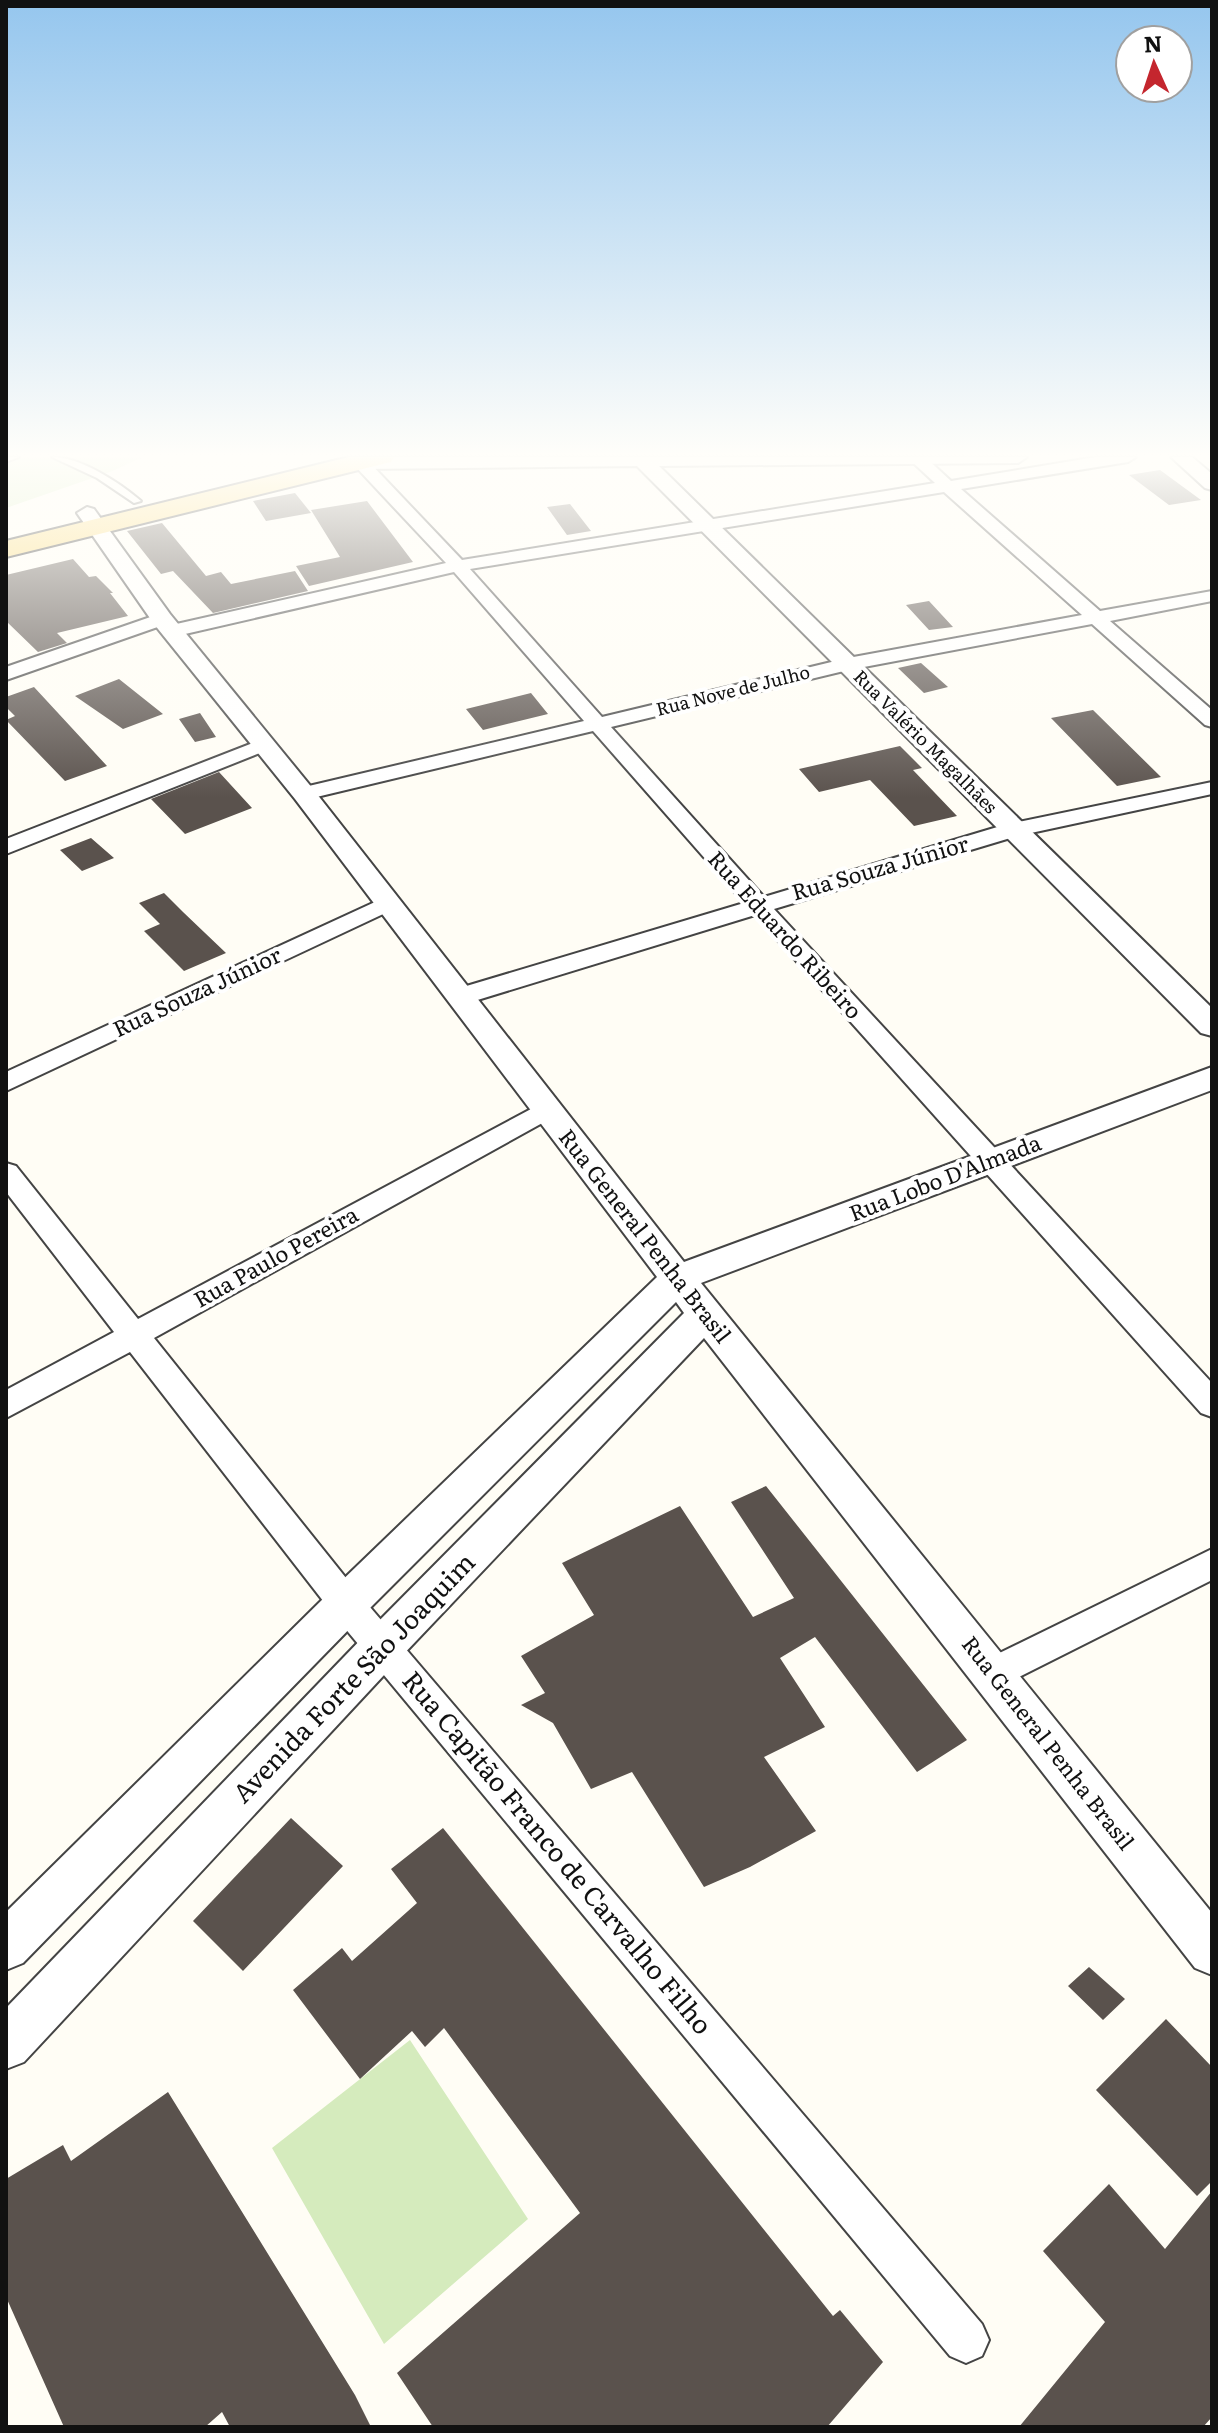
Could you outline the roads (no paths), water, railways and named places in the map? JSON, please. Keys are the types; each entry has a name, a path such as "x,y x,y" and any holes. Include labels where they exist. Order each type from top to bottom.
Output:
{"street":[{"name":"Rua General Penha Brasil","path":"128,571 167,625 462,996 546,1110 705,1314 1212,1951"},
{"path":"6,674 167,625 436,571"},
{"name":"Rua Eduardo Ribeiro","path":"462,571 757,904 1212,1404"},
{"name":"Rua Valério Magalhães","path":"753,571 1212,1026"},
{"path":"1044,571 1212,721"},
{"name":"Rua Nove de Julho","path":"304,794 848,664 1212,596"},
{"path":"6,847 263,745"},
{"name":"Rua Souza Júnior","path":"462,996 757,904 1012,830 1212,788"},
{"name":"Rua Souza Júnior","path":"6,1082 388,903"},
{"name":"Rua Lobo D'Almada","path":"678,1278 1212,1078"},
{"name":"Rua Paulo Pereira","path":"6,1405 546,1110"},
{"name":"Rua Capitão Franco de Carvalho Filho","path":"6,1173 346,1604 966,2340"},
{"path":"6,1946 346,1604 678,1278"},
{"name":"Avenida Forte São Joaquim","path":"6,2044 383,1646 705,1314"},
{"path":"993,1673 1212,1564"}]}
